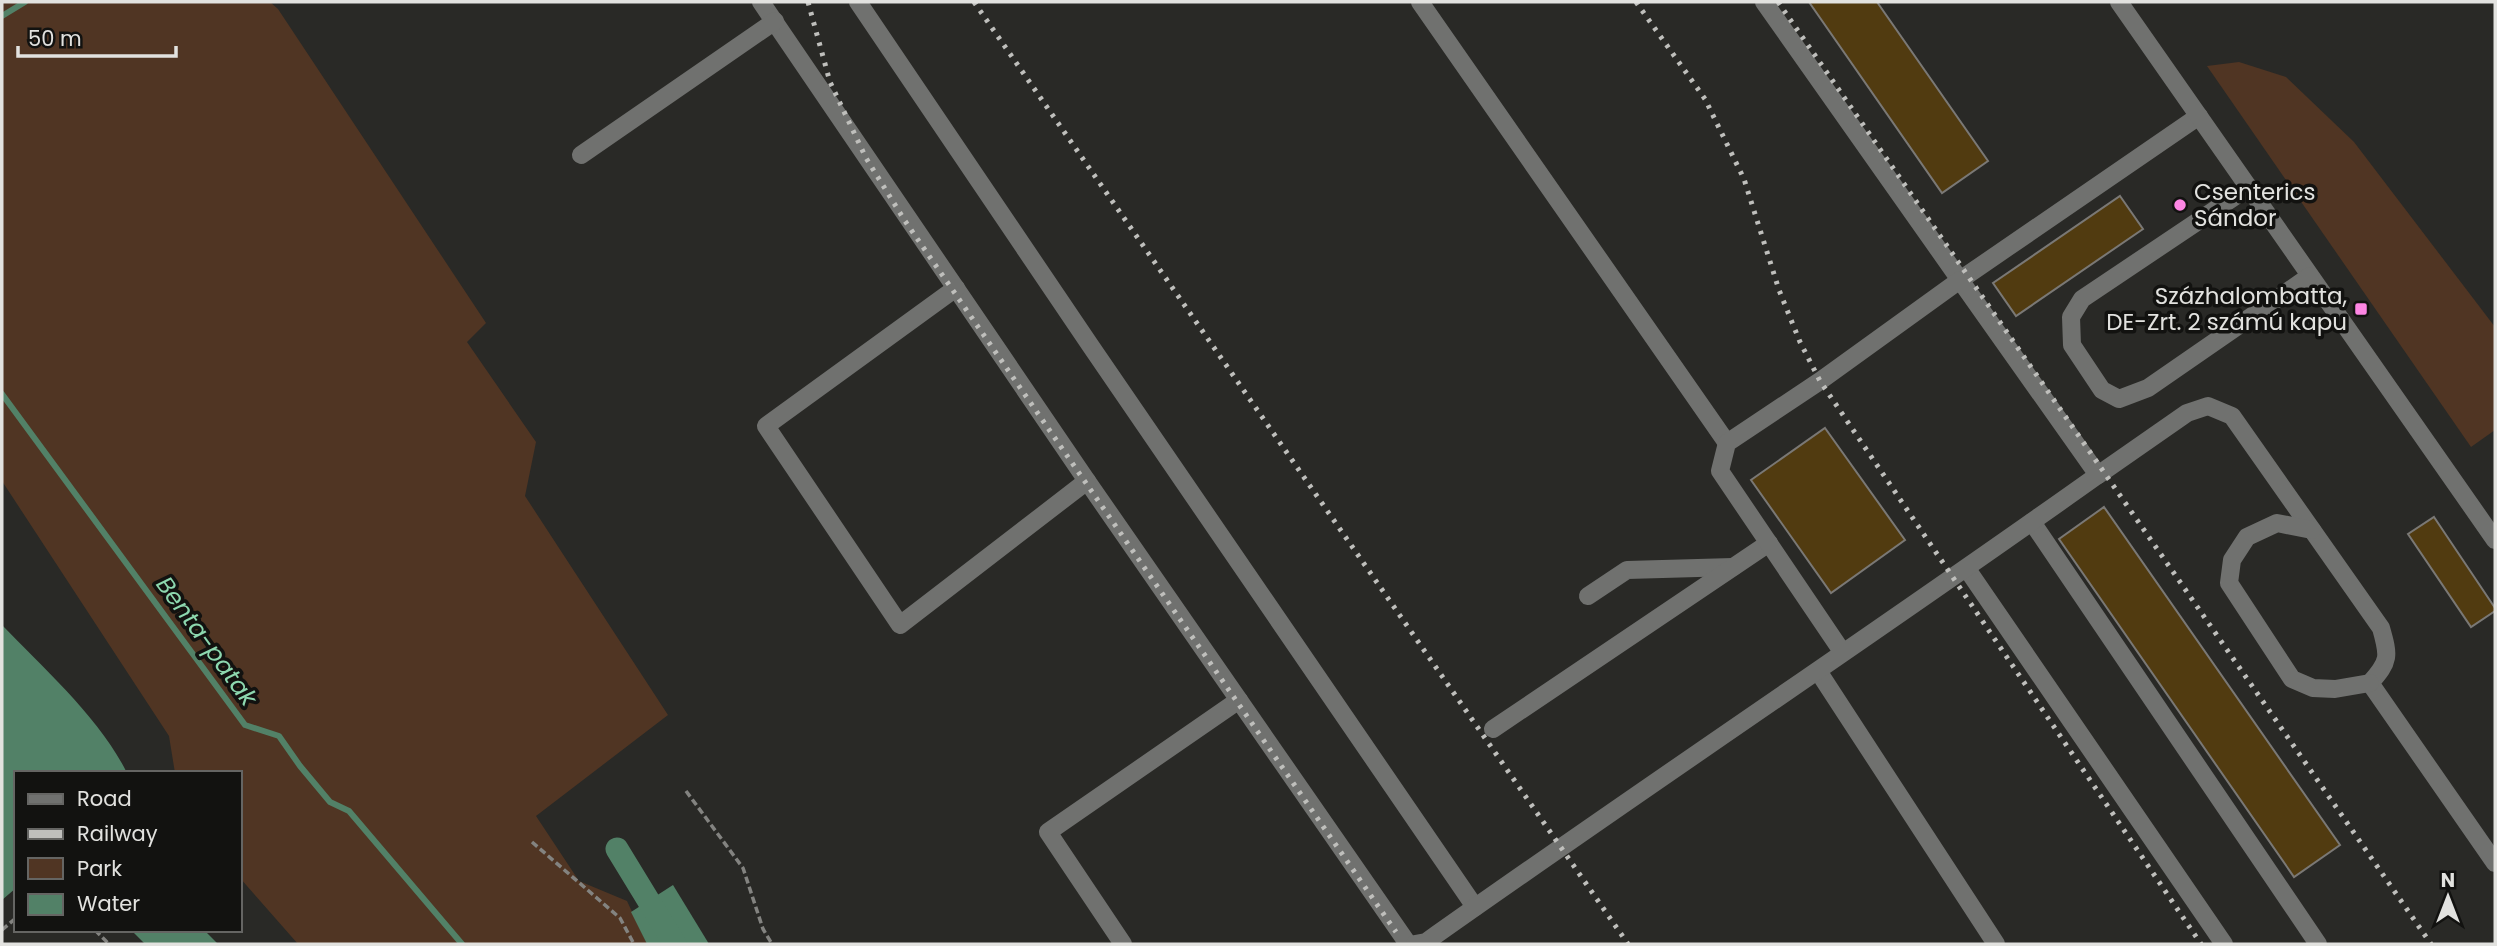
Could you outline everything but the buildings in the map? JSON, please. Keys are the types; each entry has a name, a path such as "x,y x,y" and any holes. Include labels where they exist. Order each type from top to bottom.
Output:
{"street":[{"path":"761,2 1087,481 1408,944"},
{"path":"859,2 1475,907"},
{"path":"1420,2 1727,443"},
{"path":"1764,2 2098,475"},
{"path":"2119,2 2495,540"},
{"path":"581,155 775,21"},
{"path":"1843,653 1720,471 1727,443 1820,382 1960,279 2199,116"},
{"path":"2249,187 2082,299 2071,317 2072,345 2102,390 2119,399 2148,388 2311,276"},
{"path":"956,288 766,426 900,625 1087,481"},
{"path":"1423,943 1966,569 2187,413 2208,406 2232,416 2381,628 2388,653 2384,667 2370,683 2334,689 2313,688 2292,679 2229,583 2232,560 2247,537 2277,523 2312,530"},
{"path":"2032,522 2318,944"},
{"path":"1493,729 1769,543"},
{"path":"1588,596 1627,570 1733,567"},
{"path":"1966,569 2224,944"},
{"path":"1818,671 1996,944"},
{"path":"2370,683 2495,863"},
{"path":"1123,944 1048,832 1239,700"}],"path":[{"path":"685,791 743,868 763,929 772,944"},
{"path":"532,842 620,918 634,944"}],"green space":[{"path":"2,2 270,2 278,9 486,323 467,342 536,442 525,496 668,715 536,816 579,881 627,901 647,944 298,944 242,880 242,771 175,771 169,736 2,481"},
{"path":"2239,62 2286,77 2354,142 2495,327 2495,430 2471,447 2207,66"}],"water":[{"path":"2,625 87,714 126,771 14,771 14,890 2,900"},
{"path":"673,885 709,944 647,944 631,912"},
{"path":"133,932 206,932 218,944 145,944"}],"waterway":[{"path":"2,16 25,2"},
{"name":"Benta-patak","path":"2,394 245,725 279,736 330,802 349,811 462,944"},
{"path":"617,849 675,944"}],"railway":[{"path":"808,2 830,82 866,158 905,221 1396,932"},
{"path":"974,2 1628,944"},
{"path":"1636,2 1705,99 1744,179 1779,290 1800,342 1820,381 2201,944"},
{"path":"1778,2 2431,944"}],"place":[{"name":"Csenterics Sándor","path":"2180,205"},
{"name":"Százhalombatta, DE-Zrt. 2 számú kapu","path":"2361,309"}]}
